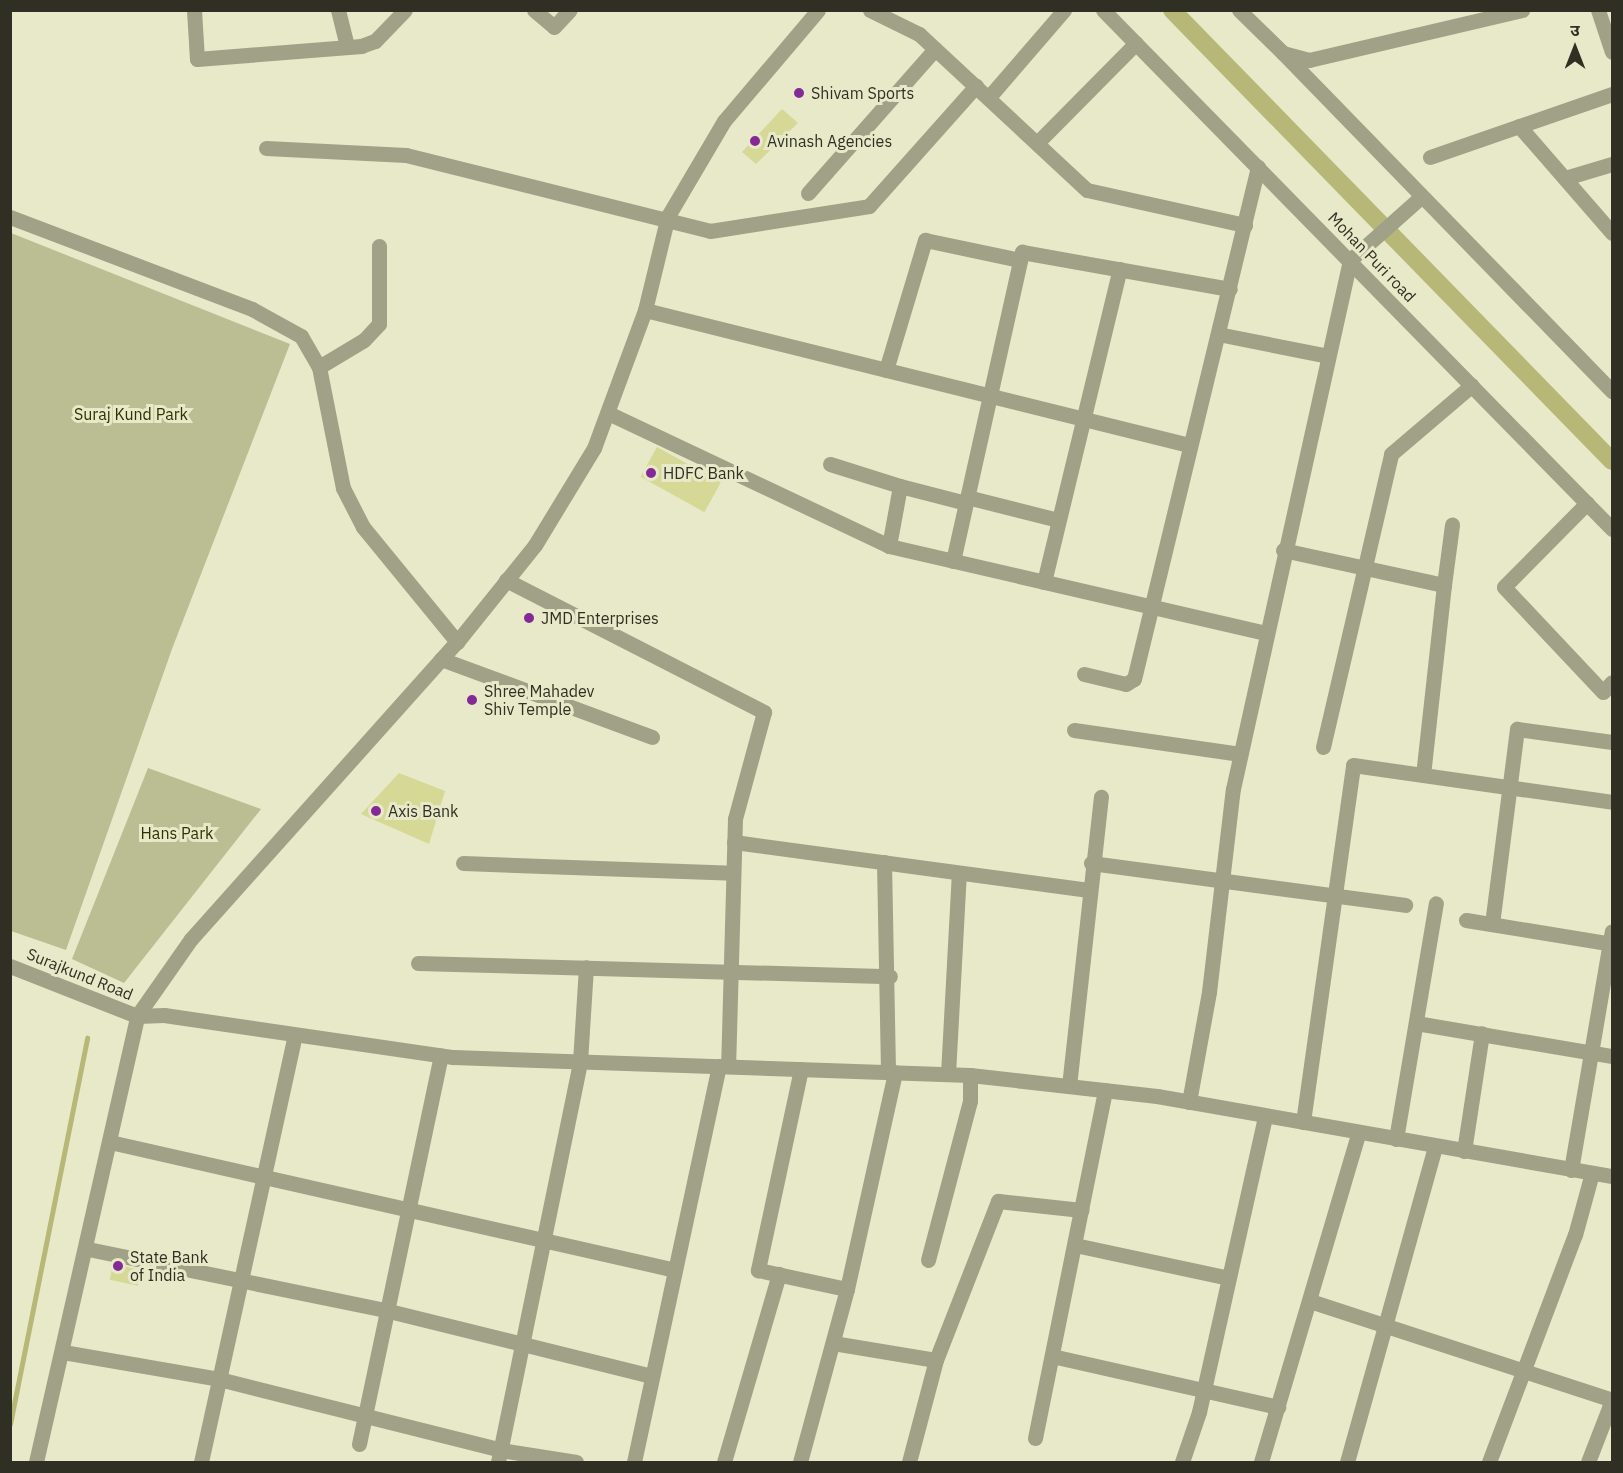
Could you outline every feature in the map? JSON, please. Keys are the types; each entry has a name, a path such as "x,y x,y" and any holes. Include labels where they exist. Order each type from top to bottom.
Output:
{"street":[{"path":"194,10 197,59 375,41 405,10"},
{"path":"338,10 347,45"},
{"path":"534,10 554,27 570,10"},
{"path":"36,1462 88,1249 137,1016 191,939 457,642 506,580 582,467 608,413 645,310 668,216 724,121 819,10"},
{"path":"870,10 919,34 1038,142 1087,190 1245,225"},
{"path":"989,97 1064,10"},
{"name":"Mohan Puri road","path":"1103,10 1612,530"},
{"path":"1239,10 1612,391"},
{"path":"1282,53 1309,60 1337,58 1522,10"},
{"path":"1598,10 1612,52"},
{"path":"1038,142 1136,44"},
{"path":"808,193 935,49"},
{"path":"266,148 406,155 668,216 710,231 869,206 976,86"},
{"path":"1430,157 1612,94"},
{"path":"1519,126 1612,233"},
{"path":"1564,178 1612,164"},
{"path":"1084,674 1126,684 1134,679 1149,607 1230,289 1258,167"},
{"path":"1189,1102 1209,992 1220,877 1240,754 1264,633 1350,260 1422,196"},
{"path":"10,217 252,309 301,336 320,367 343,488 363,527 457,642"},
{"path":"886,370 925,240 1020,260"},
{"path":"320,367 364,340 380,324 379,246"},
{"path":"953,561 1022,252 1230,289"},
{"path":"1044,582 1081,418 1120,269"},
{"path":"645,310 1189,445"},
{"path":"1218,334 1328,356"},
{"path":"1323,747 1391,454 1472,385"},
{"path":"608,413 889,546 1264,633"},
{"path":"830,464 900,486 1058,520"},
{"path":"889,546 900,486"},
{"path":"1587,503 1504,587 1603,692 1612,682"},
{"path":"1423,775 1452,525"},
{"path":"1283,550 1364,570 1444,585"},
{"path":"506,580 764,712 735,819 730,972 724,1066 675,1270 634,1462"},
{"path":"441,659 652,737"},
{"path":"1492,924 1517,729 1612,742"},
{"path":"1074,730 1240,754"},
{"path":"1303,1122 1353,765 1612,802"},
{"path":"1069,1086 1087,890 1101,797"},
{"path":"734,842 1087,890"},
{"path":"800,1462 847,1289 891,1072 890,976 884,862"},
{"path":"463,863 732,873"},
{"path":"1091,863 1220,877 1405,905"},
{"path":"948,1074 959,874"},
{"path":"1396,1139 1436,903"},
{"path":"1466,920 1612,940 1595,1053 1571,1170"},
{"path":"418,963 890,976"},
{"name":"Surajkund Road","path":"10,966 137,1016 441,1056 970,1075 1189,1102 1612,1176"},
{"path":"500,1456 548,1237 580,1062 586,967"},
{"path":"1416,1023 1612,1056"},
{"path":"1464,1151 1482,1033"},
{"path":"201,1462 295,1035"},
{"path":"359,1444 411,1209 441,1056"},
{"path":"801,1069 758,1270 847,1289"},
{"path":"928,1260 970,1101 970,1075"},
{"path":"1035,1438 1105,1090"},
{"path":"1182,1462 1204,1392 1264,1116"},
{"path":"1261,1462 1359,1132"},
{"path":"111,1142 263,1179 548,1237 675,1270"},
{"path":"1347,1462 1435,1146"},
{"path":"1489,1462 1575,1235 1592,1173"},
{"path":"909,1462 936,1360 998,1201 1082,1210"},
{"path":"1075,1245 1229,1278"},
{"path":"88,1249 240,1283 389,1311 525,1347 652,1376"},
{"path":"724,1462 779,1274"},
{"path":"1310,1300 1523,1368 1612,1400 1588,1462"},
{"path":"832,1343 936,1360"},
{"path":"63,1352 219,1379 366,1413 500,1456 576,1462"},
{"path":"1052,1356 1278,1407"}],"green space":[{"name":"Suraj Kund Park","path":"11,233 290,344 172,649 66,950 11,931"},
{"name":"Hans Park","path":"148,768 261,809 124,983 72,959"}],"building":[{"path":"782,109 798,123 756,164 742,152"},
{"path":"657,447 721,482 704,512 641,477"},
{"path":"399,773 445,791 429,844 361,814"},
{"path":"113,1264 141,1270 138,1286 110,1280"}],"waterway":[{"path":"1172,10 1612,461"},
{"path":"10,1424 87,1038"}],"place":[{"name":"Shivam Sports","path":"799,93"},
{"name":"Avinash Agencies","path":"755,141"},
{"name":"HDFC Bank","path":"651,473"},
{"name":"JMD Enterprises","path":"529,618"},
{"name":"Shree Mahadev Shiv Temple","path":"472,700"},
{"name":"Axis Bank","path":"376,811"},
{"name":"State Bank of India","path":"118,1266"}]}
